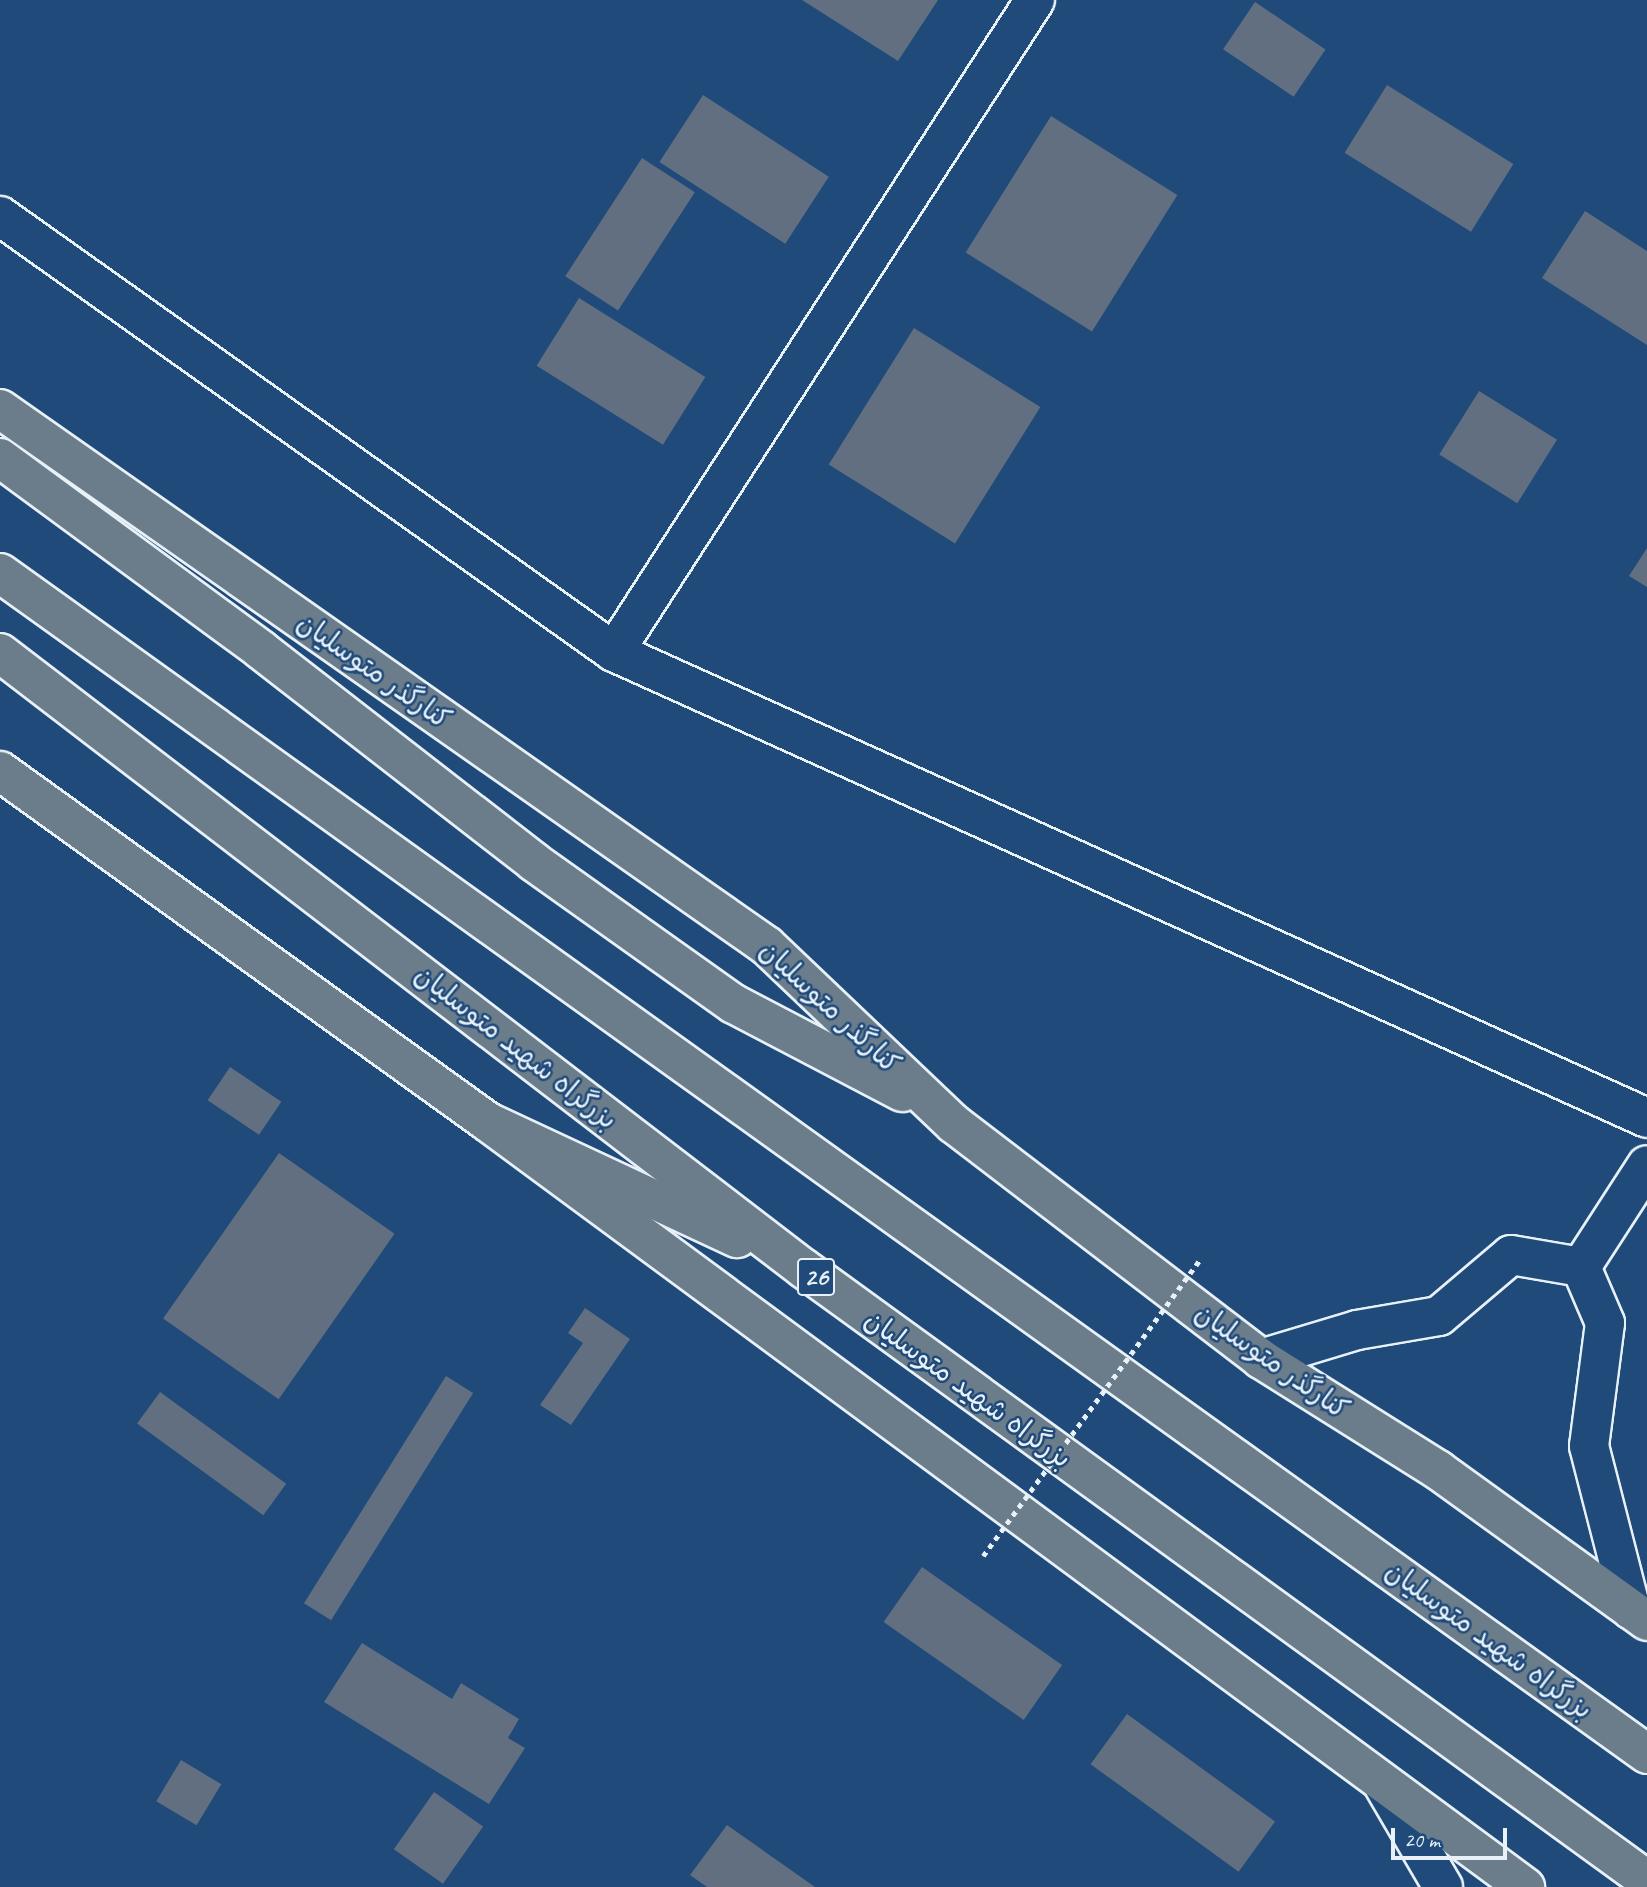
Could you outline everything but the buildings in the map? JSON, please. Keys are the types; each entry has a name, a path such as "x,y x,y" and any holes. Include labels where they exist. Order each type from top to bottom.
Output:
{"main road":[{"name":"کنارگذر متوسلیان","path":"0,409 767,946 944,1115 1261,1359 1438,1470 1639,1616"},
{"path":"0,458 261,650 534,862 734,1003 944,1115"},
{"name":"بزرگراه شهید متوسلیان","path":"0,573 1647,1754"},
{"name":"بزرگراه شهید متوسلیان","path":"0,653 803,1268 1647,1880"},
{"path":"0,771 488,1122 1384,1786 1525,1887"},
{"path":"488,1122 803,1268"}],"lane":[{"path":"614,652 1035,0"},
{"path":"0,216 614,652 1647,1118"},
{"path":"1581,1267 1647,1165"},
{"path":"1261,1359 1357,1330 1439,1316 1511,1255 1581,1267"},
{"path":"1581,1267 1605,1323 1589,1446 1639,1616"},
{"path":"1384,1786 1443,1887"}],"path":[{"path":"982,1556 1200,1259"}]}
